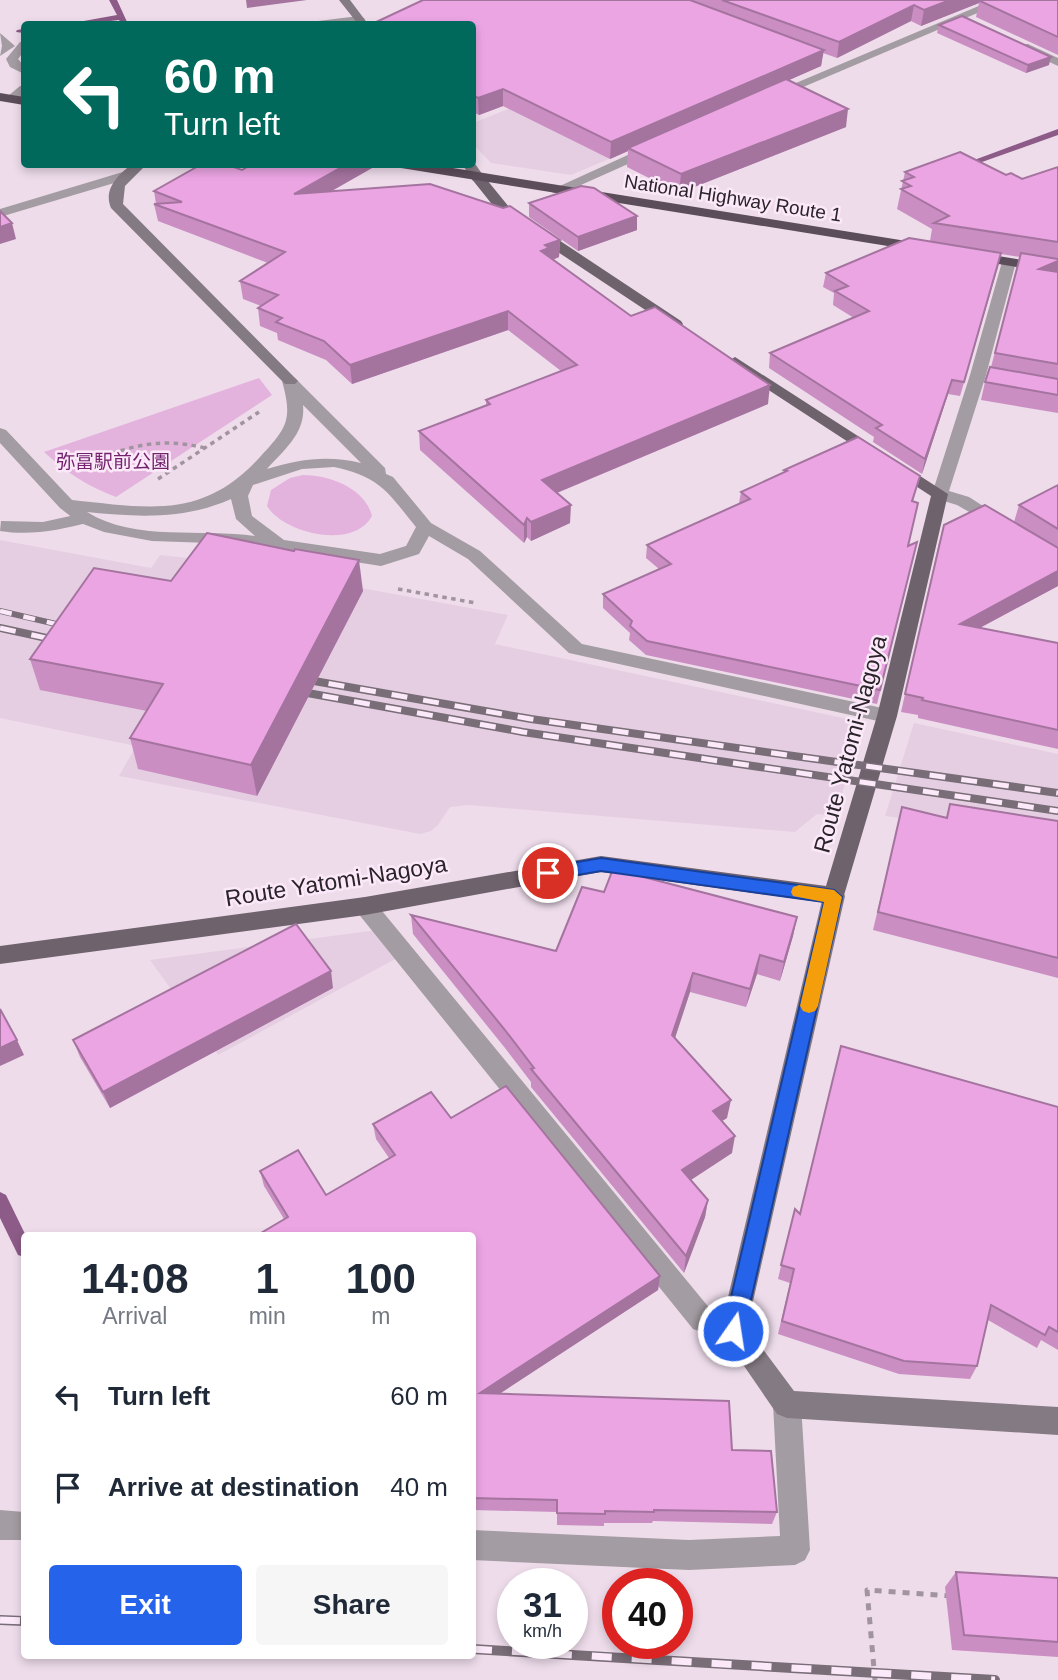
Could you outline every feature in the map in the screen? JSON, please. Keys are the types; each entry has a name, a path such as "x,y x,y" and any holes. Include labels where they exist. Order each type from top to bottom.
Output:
{"highway":[{"name":"National Highway Route 1","path":"423,168 1058,270"}],"main road":[{"path":"478,178 504,210 692,335"},
{"path":"723,355 940,494"},
{"name":"Route Yatomi-Nagoya","path":"0,955 365,906 601,864 834,897 887,716 940,494"}],"street":[{"path":"344,0 360,21"},
{"path":"762,100 833,64 962,18 1003,0"},
{"path":"962,18 974,23"},
{"path":"0,36 9,47 0,53"},
{"path":"1010,40 1058,62"},
{"path":"21,48 12,59 14,65 21,68"},
{"path":"558,190 660,145"},
{"path":"136,168 117,184 114,193 116,205 387,481 425,527 474,555 576,649 887,716"},
{"path":"471,168 478,178"},
{"path":"0,213 126,175"},
{"path":"1009,262 985,376 940,494 963,501 1012,532"},
{"path":"286,546 245,521 238,509 245,482 292,431 298,413 290,381"},
{"path":"0,433 65,505 84,518 110,528 152,536 240,539 381,560 413,550 425,527"},
{"path":"65,505 151,513 187,510 215,500 245,482 300,464 334,462 357,467 387,481"},
{"path":"1,526 35,529 84,518"},
{"path":"733,1331 834,897"},
{"path":"365,906 702,1320 733,1331 787,1404 795,1550 689,1555 476,1545"},
{"path":"787,1404 1058,1421"},
{"path":"0,1525 21,1526"}],"path":[{"path":"149,485 267,407"},
{"path":"75,470 105,454 151,441 169,440 205,448"},
{"path":"875,1680 867,1590 954,1597"}],"shaded area":[{"path":"603,71 697,122 571,175 491,163 476,147 476,122"},
{"path":"0,540 151,568 160,555 214,561 508,615 495,644 862,722 836,816 817,814 795,832 468,805 450,807 438,825 431,831 420,834 119,776 136,746 0,718"},
{"path":"914,723 1058,754 1058,839 885,816"},
{"path":"377,930 399,957 218,1055 150,960"}],"green space":[{"name":"弥冨駅前公園","path":"259,378 272,395 116,497 78,478 44,452"},
{"path":"303,475 324,477 345,485 362,498 372,516 363,526 350,533 335,535 319,534 288,524 267,506 271,490 290,478"}],"building":[{"path":"423,0 690,0 824,50 611,142 503,89 476,97 476,21 378,21"},
{"path":"722,0 950,0 924,10 914,5 839,42"},
{"path":"1058,0 1058,37 980,1"},
{"path":"962,16 1051,57 1028,65 939,25"},
{"path":"786,79 848,109 681,174 628,148"},
{"path":"960,152 1006,175 1011,173 1022,179 1058,167 1058,242 934,223 949,216 901,189 911,186 902,181 914,177 905,172"},
{"path":"195,168 340,168 294,194 430,184 503,208 510,206 560,240 545,245 549,248 541,251 631,316 655,307 770,385 542,480 571,505 531,522 527,518 524,525 419,431 490,404 486,400 577,365 508,311 350,365 324,341 276,322 282,318 258,308 278,295 240,281 285,252 154,204 182,202 154,191"},
{"path":"581,186 594,188 637,216 578,237 529,203"},
{"path":"0,211 12,223 0,227"},
{"path":"909,238 1001,253 964,382 952,380 925,459 876,428 882,425 770,353 869,311 835,291 848,286 826,273"},
{"path":"1021,253 1058,259 1039,269 1058,272 1058,364 995,353"},
{"path":"990,367 1058,379 1058,395 985,382"},
{"path":"858,437 920,476 912,501 918,503 908,546 917,542 880,690 647,641 630,626 632,621 603,594 671,564 647,545 750,499 741,492"},
{"path":"1058,485 1058,529 1019,505"},
{"path":"985,505 1058,548 1058,571 960,624 1058,643 1058,730 905,694 944,525"},
{"path":"207,533 294,551 295,549 359,560 251,765 130,738 163,684 30,659 94,568 171,581"},
{"path":"950,804 1058,821 1058,958 878,912 902,807 947,818"},
{"path":"613,869 797,917 784,962 760,955 750,989 693,973 672,1035 731,1100 713,1111 735,1136 682,1170 708,1200 686,1256 531,1069 534,1068 505,1030 411,915 556,951 582,887 604,892"},
{"path":"296,924 331,971 103,1092 73,1040"},
{"path":"0,1009 17,1040 0,1048"},
{"path":"841,1046 1058,1107 1058,1332 1049,1327 1045,1335 991,1305 977,1366 904,1361 782,1321 794,1269 781,1265 795,1209 800,1214"},
{"path":"506,1086 660,1276 480,1393 729,1401 732,1450 771,1451 777,1512 654,1510 605,1511 605,1514 557,1513 557,1500 476,1498 476,1232 263,1232 288,1217 260,1171 298,1150 326,1195 395,1155 373,1124 431,1092 451,1118"},
{"path":"956,1572 1058,1578 1058,1642 964,1635"}],"waterway":[{"path":"113,0 122,17"},
{"path":"93,21 122,17"},
{"path":"122,17 124,21"},
{"path":"962,166 1058,132"},
{"path":"0,1200 21,1243"}],"railway":[{"path":"0,611 73,628"},
{"path":"65,626 75,628"},
{"path":"0,628 65,642"},
{"path":"297,678 531,719 1058,793"},
{"path":"291,690 523,732 1058,811"},
{"path":"0,1620 21,1621"},
{"path":"476,1649 995,1680"}],"slow traffic":[{"path":"799,892 834,897 809,1006"}],"route":[{"path":"548,873 601,864 834,897 733,1331"}]}
